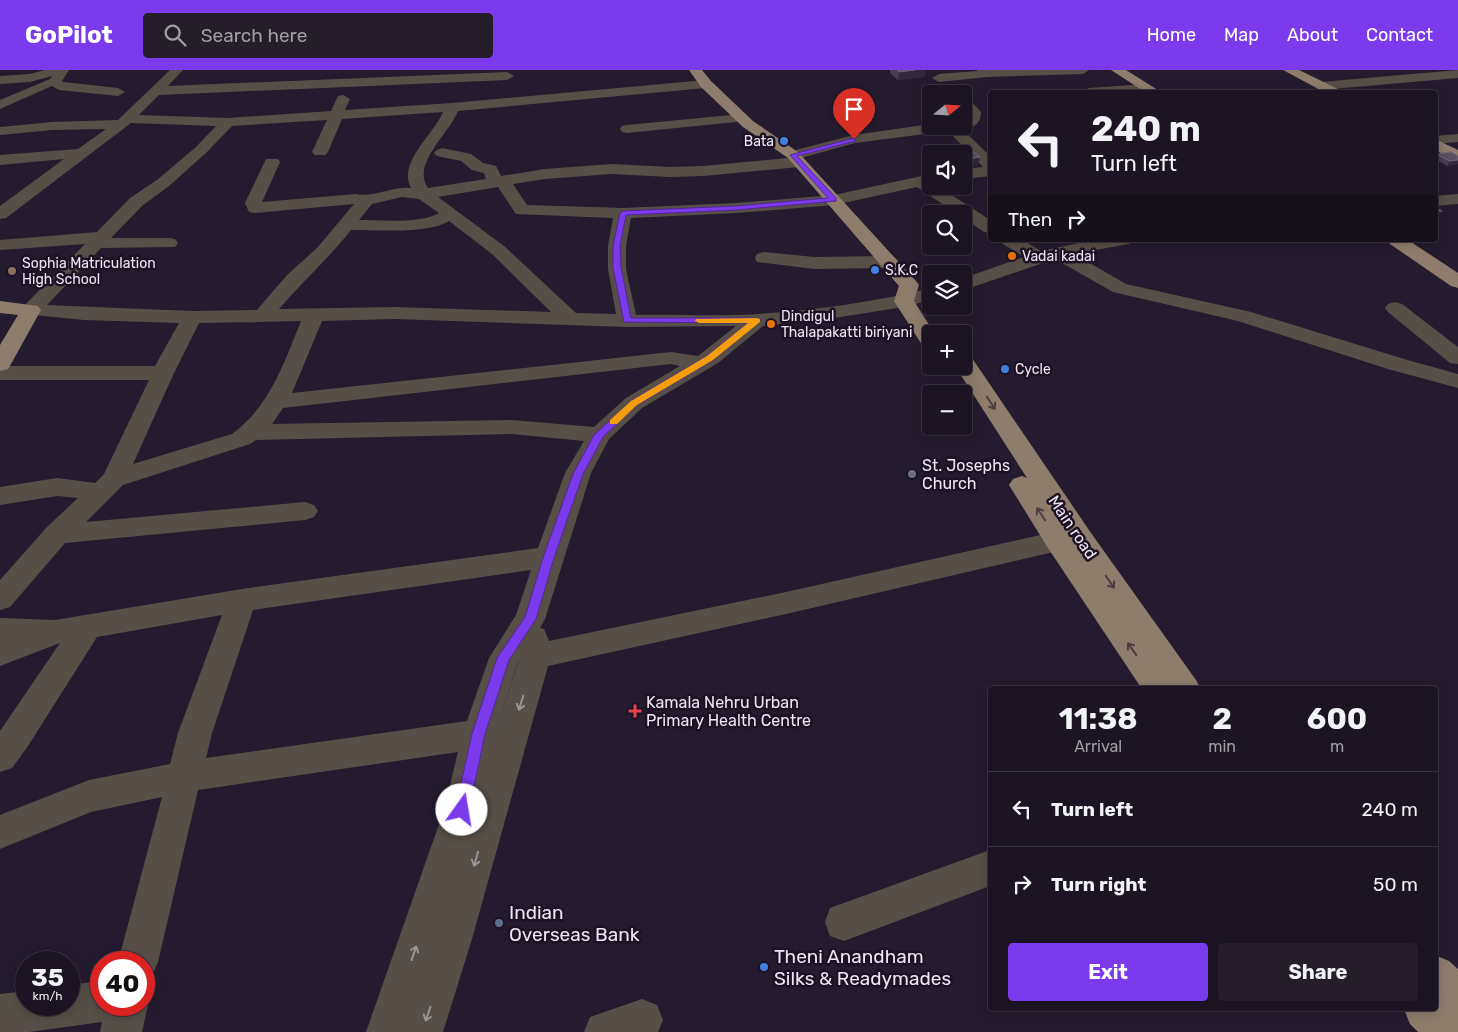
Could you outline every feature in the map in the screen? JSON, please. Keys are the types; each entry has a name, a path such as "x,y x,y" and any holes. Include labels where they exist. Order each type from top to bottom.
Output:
{"main road":[{"path":"695,70 706,84 741,118 796,158 889,262 938,325"},
{"path":"1289,70 1329,90"},
{"path":"1119,71 1150,90"},
{"path":"1438,144 1458,156"},
{"path":"1399,242 1458,282"},
{"path":"916,295 925,325"},
{"path":"0,307 31,310 0,364"},
{"name":"Main road","path":"971,375 1069,541 1158,686"},
{"name":"Main road","path":"972,406 1069,541 1183,686"},
{"path":"1438,978 1458,998"},
{"path":"1427,1011 1447,1032"}],"street":[{"path":"0,214 125,122 177,70"},
{"path":"934,74 1083,70"},
{"path":"1119,71 1147,70"},
{"path":"1410,70 1450,87"},
{"path":"493,103 497,90 510,73"},
{"path":"0,131 125,122 228,122 336,114 435,89 510,73"},
{"path":"0,80 59,74"},
{"path":"59,74 59,86 118,92"},
{"path":"0,105 59,74"},
{"path":"934,74 946,85"},
{"path":"1321,86 1458,74"},
{"path":"156,91 352,82 435,89 452,106 706,84"},
{"path":"320,152 352,82"},
{"path":"972,99 981,98"},
{"path":"452,106 449,115 416,166 415,184 424,194 498,250 570,319"},
{"path":"972,110 974,112 974,120 972,121"},
{"path":"627,129 741,118"},
{"path":"31,310 136,202 163,183 201,150 228,122"},
{"path":"272,162 254,203 255,208 356,199 364,201 402,192 424,194 500,183 545,174 611,169 683,172 796,158 854,139 922,130"},
{"path":"960,135 988,163"},
{"path":"1438,141 1458,138"},
{"path":"442,153 466,158 478,167 490,169 522,210 623,213 736,208 834,200 922,181"},
{"path":"0,160 53,154 81,154"},
{"path":"972,173 988,171"},
{"path":"945,195 958,205"},
{"path":"1445,200 1458,210"},
{"path":"262,316 294,279 324,252 362,206 364,201"},
{"path":"347,225 407,225 438,221 451,213"},
{"path":"623,213 617,246 617,268 627,320"},
{"path":"972,216 988,214"},
{"path":"972,216 988,227"},
{"path":"0,245 98,240 169,243"},
{"path":"1014,242 1093,274 1120,288 1244,316 1396,364 1458,381"},
{"path":"972,281 1048,255 1113,242"},
{"path":"764,258 814,263 889,262"},
{"path":"31,310 84,314 192,317 395,314 627,320 757,320 840,311 916,295"},
{"path":"1395,308 1458,358"},
{"path":"0,496 57,487 106,485 241,439 253,432 276,402 314,315"},
{"path":"0,599 57,534 106,485 192,317"},
{"path":"387,1032 462,810 478,734 504,658 530,619 578,474 599,435 634,403 710,358 757,320"},
{"path":"276,402 671,358 699,363"},
{"path":"0,373 163,373"},
{"path":"253,432 512,427 599,435"},
{"path":"57,534 305,511"},
{"path":"536,656 1069,541"},
{"path":"0,654 55,632 88,626 242,600 549,558"},
{"path":"141,951 195,733 242,600"},
{"path":"422,1032 448,958 499,776 536,656 530,619"},
{"path":"0,756 16,736 88,626"},
{"path":"0,630 55,632"},
{"path":"0,832 89,796 183,777 478,734"},
{"path":"844,922 988,869"},
{"path":"0,1015 90,1003"},
{"path":"121,1032 125,1016"}],"building":[{"path":"897,70 915,70 899,72"},
{"path":"972,151 980,157 972,158"},
{"path":"1451,152 1458,156 1458,160 1450,161 1438,154"}],"slow traffic":[{"path":"614,422 634,403 710,358 757,320 699,321"}],"place":[{"name":"Bata","path":"784,141"},
{"name":"Vadai kadai","path":"1012,256"},
{"name":"S.K.C","path":"875,270"},
{"name":"Sophia Matriculation High School","path":"12,271"},
{"name":"Dindigul Thalapakatti biriyani","path":"771,324"},
{"name":"Cycle","path":"1005,369"},
{"name":"St. Josephs Church","path":"912,474"},
{"name":"Kamala Nehru Urban Primary Health Centre","path":"635,711"},
{"name":"Indian Overseas Bank","path":"499,923"},
{"name":"Theni Anandham Silks & Readymades","path":"764,967"}],"route":[{"path":"462,810 478,734 504,658 530,619 578,474 599,435 634,403 710,358 757,320 627,320 617,268 617,246 623,213 736,208 834,200 793,155 854,139"}]}
